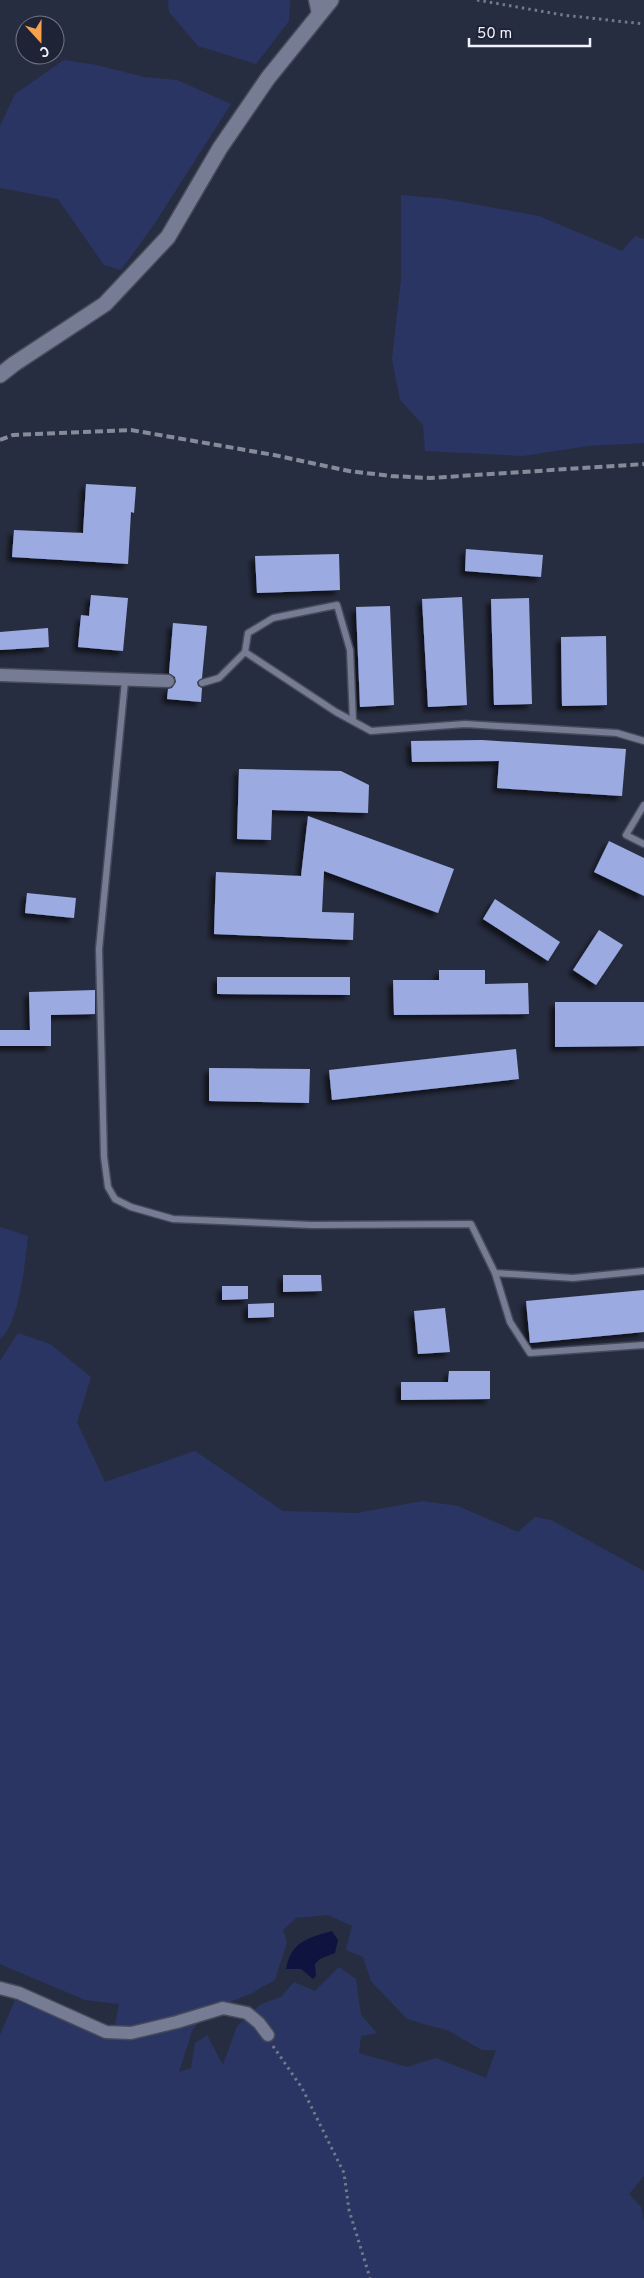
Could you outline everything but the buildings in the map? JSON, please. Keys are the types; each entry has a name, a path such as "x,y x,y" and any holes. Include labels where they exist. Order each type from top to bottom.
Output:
{"street":[{"path":"0,375 7,364 105,304 168,237 220,148 316,7 331,0"},
{"path":"0,674 168,681"},
{"path":"0,1988 19,1993 106,2032 131,2033 223,2008 247,2012 268,2035"}],"lane":[{"path":"202,683 219,678 245,652 248,633 273,618 338,606 350,650 354,721"},
{"path":"245,652 371,731 466,724 617,734 644,740"},
{"path":"125,680 99,949 104,1157 108,1187 115,1198 131,1207 173,1219 312,1225 471,1224 495,1273 510,1322 530,1353 644,1345"},
{"path":"644,805 626,835 644,844"},
{"path":"495,1273 573,1278 644,1271"}],"path":[{"path":"477,0 563,15 644,24"},
{"path":"268,2035 272,2046 302,2088 344,2173 349,2210 370,2278"}],"shaded area":[{"path":"168,0 290,0 289,21 256,64 198,46 169,12"},
{"path":"65,60 97,65 144,77 177,80 231,104 155,223 121,270 104,265 58,199 0,188 0,126 15,94 57,65 65,65"},
{"path":"401,195 446,199 539,216 622,251 635,236 644,239 644,443 588,446 523,456 425,451 423,425 400,400 392,359 401,279"},
{"path":"0,1227 28,1236 17,1306 7,1331 0,1339"},
{"path":"18,1333 50,1344 91,1377 77,1422 105,1482 195,1451 283,1511 357,1513 423,1501 458,1506 518,1532 535,1517 551,1520 644,1571 644,2176 629,2194 641,2207 644,2221 644,2278 0,2278 0,2035 15,2000 81,2027 115,2025 119,2004 85,2000 0,1964 0,1361","holes":["328,1915 352,1926 346,1950 363,1957 371,1981 407,2019 449,2031 482,2050 496,2050 486,2078 436,2058 407,2067 359,2053 361,2036 377,2033 361,2015 356,1979 339,1967 315,1991 294,1982 281,1997 261,2004 237,2026 223,2065 207,2035 195,2043 191,2068 179,2072 192,2031 207,2011 250,1994 275,1980 287,1942 283,1930 296,1918"]},
{"path":"332,1931 338,1940 335,1953 320,1959 315,1964 316,1976 313,1979 301,1969 286,1969 292,1953 302,1942"}],"railway":[{"path":"0,440 13,435 131,430 274,455 349,471 430,478 644,464"}]}
